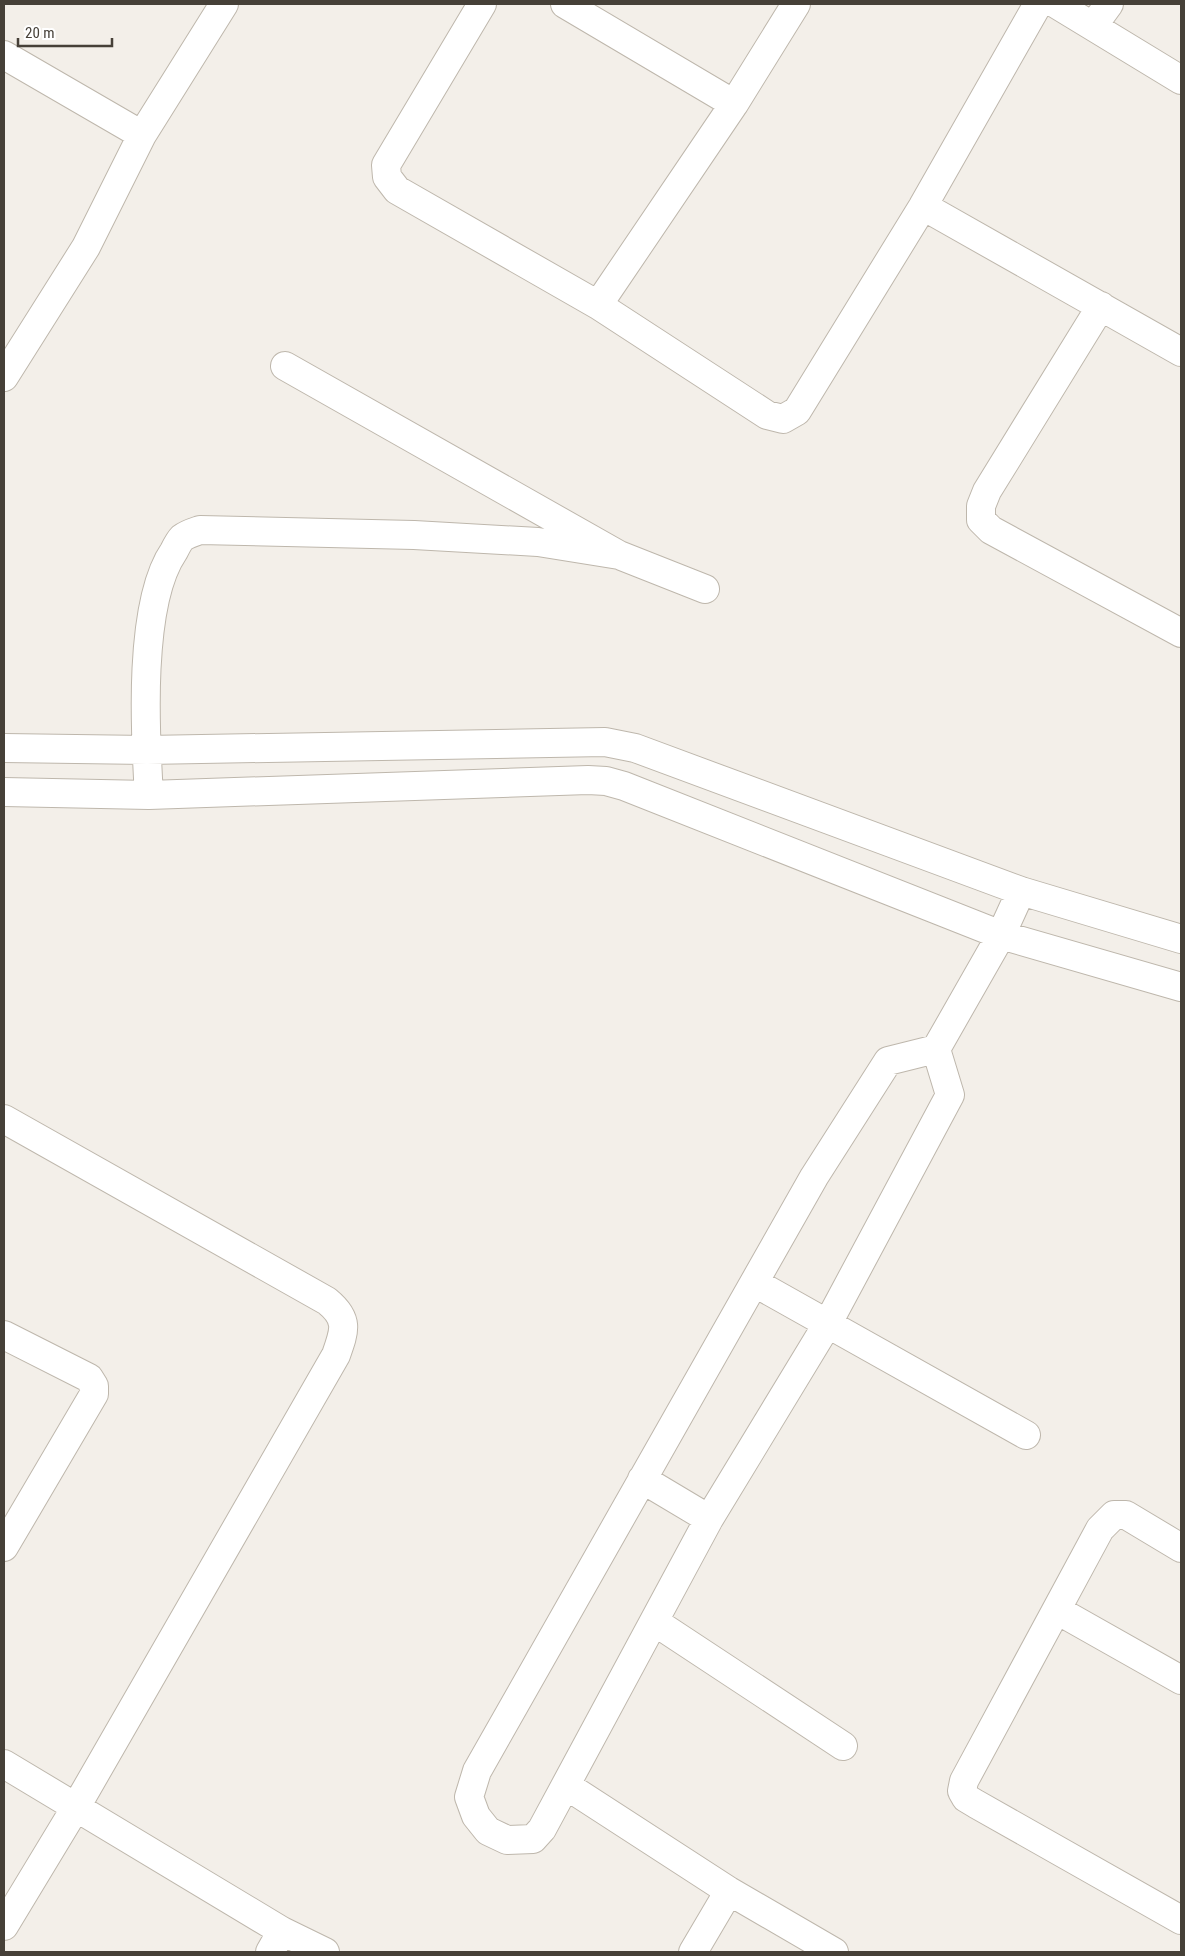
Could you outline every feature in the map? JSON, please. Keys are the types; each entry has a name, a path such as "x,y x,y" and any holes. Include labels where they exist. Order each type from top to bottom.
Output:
{"street":[{"path":"4,377 86,247 142,135 224,4"},
{"path":"482,4 386,165 387,177 397,190 598,305 767,415 783,419 797,412 923,206 1038,4"},
{"path":"565,4 734,104"},
{"path":"598,305 734,104 796,4"},
{"path":"1056,4 1181,80"},
{"path":"1093,26 1109,4"},
{"path":"4,55 142,135"},
{"path":"923,206 1181,352"},
{"path":"1101,306 987,491 981,506 981,520 991,530 1181,633"},
{"path":"285,366 619,555 705,589"},
{"path":"149,795 146,750 147,654 157,591 168,559 182,538 200,530 414,535 538,542 619,555"},
{"path":"4,748 146,750 612,743 635,748 1021,891 1181,939"},
{"path":"4,792 149,795 588,780 606,781 624,786 1001,935 1181,987"},
{"path":"936,1049 950,1095 828,1324 709,1519 567,1786 542,1829 533,1838 506,1840 488,1831 476,1816 469,1797 477,1771 642,1479 814,1178 888,1061 936,1049 1001,935 1021,891"},
{"path":"4,1926 76,1807 336,1355 342,1340 344,1324 339,1311 327,1301 5,1125"},
{"path":"755,1283 1026,1435"},
{"path":"4,1335 89,1378 94,1386 94,1394 11,1518 4,1547"},
{"path":"642,1479 709,1519"},
{"path":"1181,1548 1126,1515 1114,1515 1100,1529 964,1781 962,1791 966,1798 976,1804 1181,1920"},
{"path":"1057,1610 1181,1680"},
{"path":"655,1622 843,1746"},
{"path":"4,1764 76,1807 276,1941 325,1952"},
{"path":"567,1786 729,1891 834,1952"},
{"path":"693,1952 729,1891"}]}
